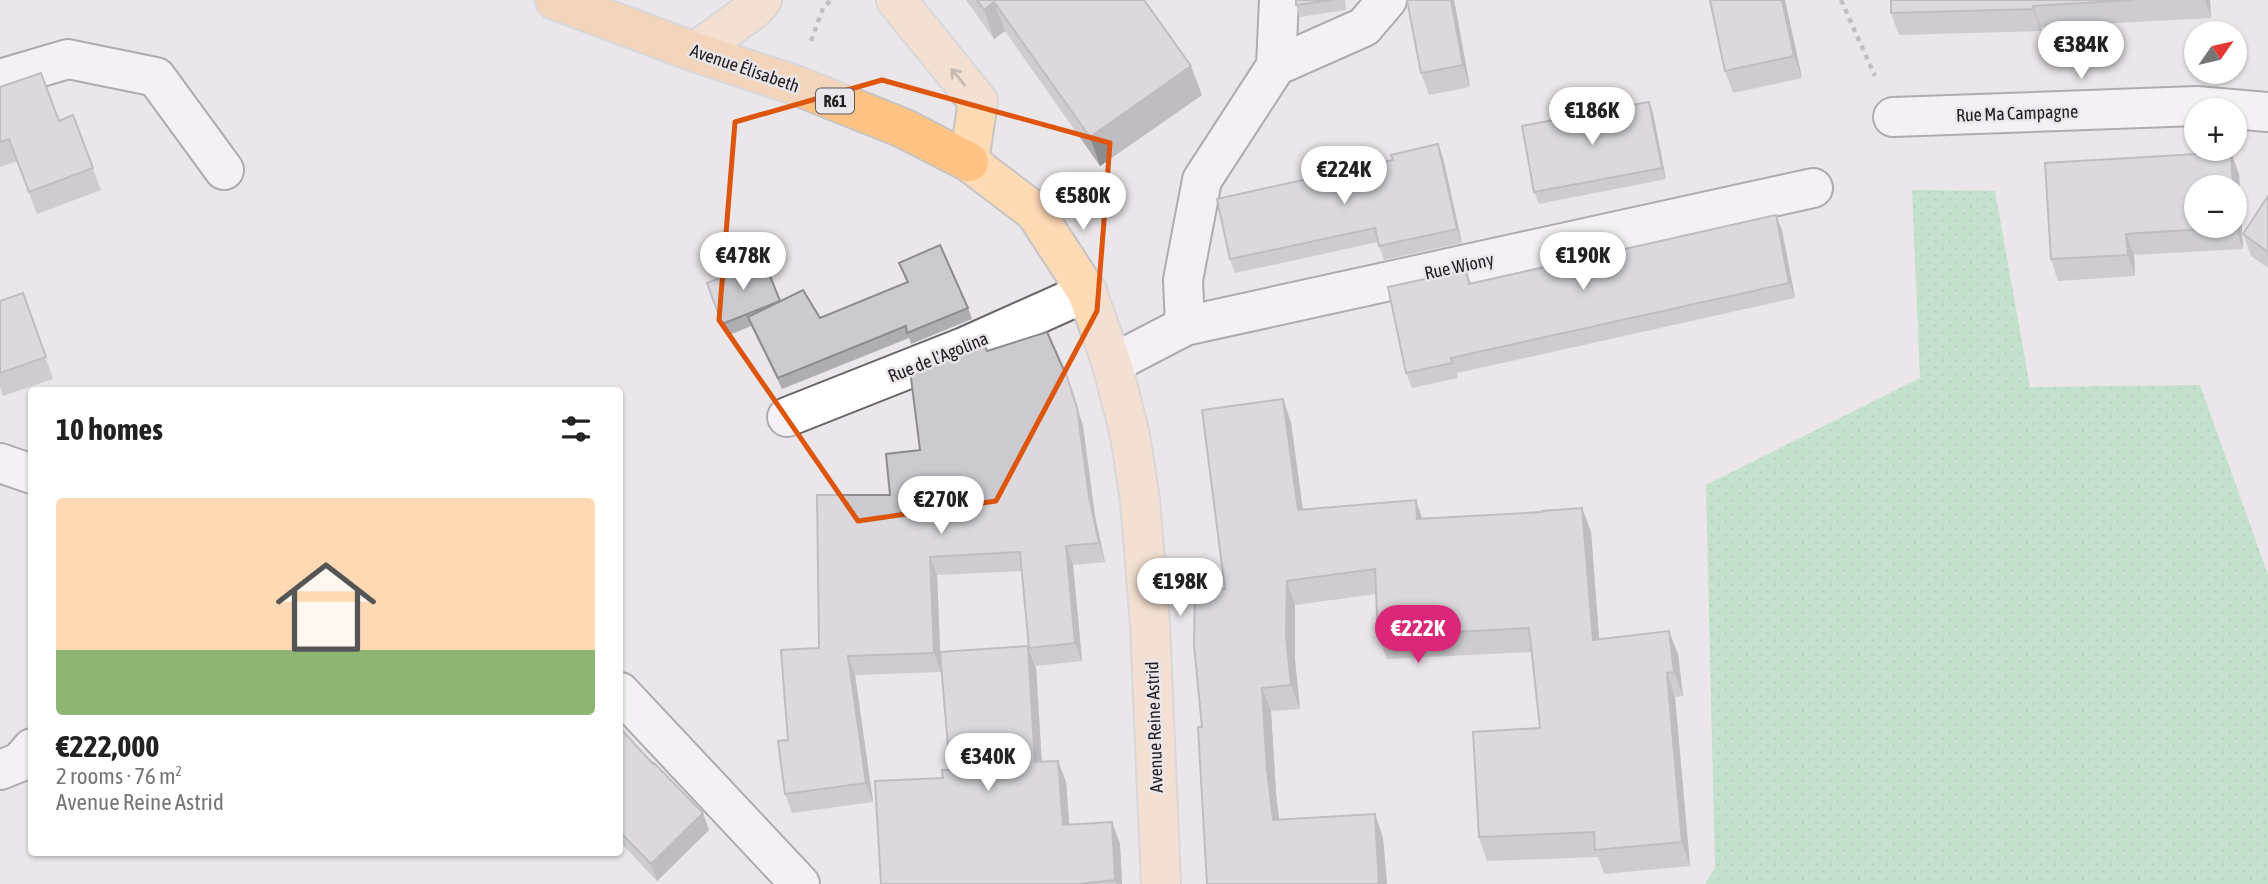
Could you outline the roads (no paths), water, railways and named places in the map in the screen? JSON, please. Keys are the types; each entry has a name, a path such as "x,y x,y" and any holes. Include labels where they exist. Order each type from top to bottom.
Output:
{"highway":[{"name":"Avenue Élisabeth","path":"555,0 695,52 795,85 903,128 970,162"}],"main road":[{"path":"695,52 745,16 762,0"},
{"path":"896,0 978,101 970,162"},
{"name":"Avenue Reine Astrid","path":"970,162 1035,212 1087,292 1112,364 1130,435 1139,500 1150,624 1160,884"}],"street":[{"path":"1185,326 1183,280 1202,180 1276,66 1279,0"},
{"path":"1276,66 1364,27 1387,0"},
{"path":"0,79 68,59 156,77 224,170"},
{"name":"Rue Ma Campagne","path":"1893,117 2197,106 2268,112"},
{"name":"Rue Wiony","path":"1112,364 1185,326 1813,188"},
{"name":"Rue de l'Agolina","path":"787,417 964,347 1087,292"},
{"path":"0,463 28,473"},
{"path":"623,695 800,884"},
{"path":"0,770 20,762 28,753"}]}
